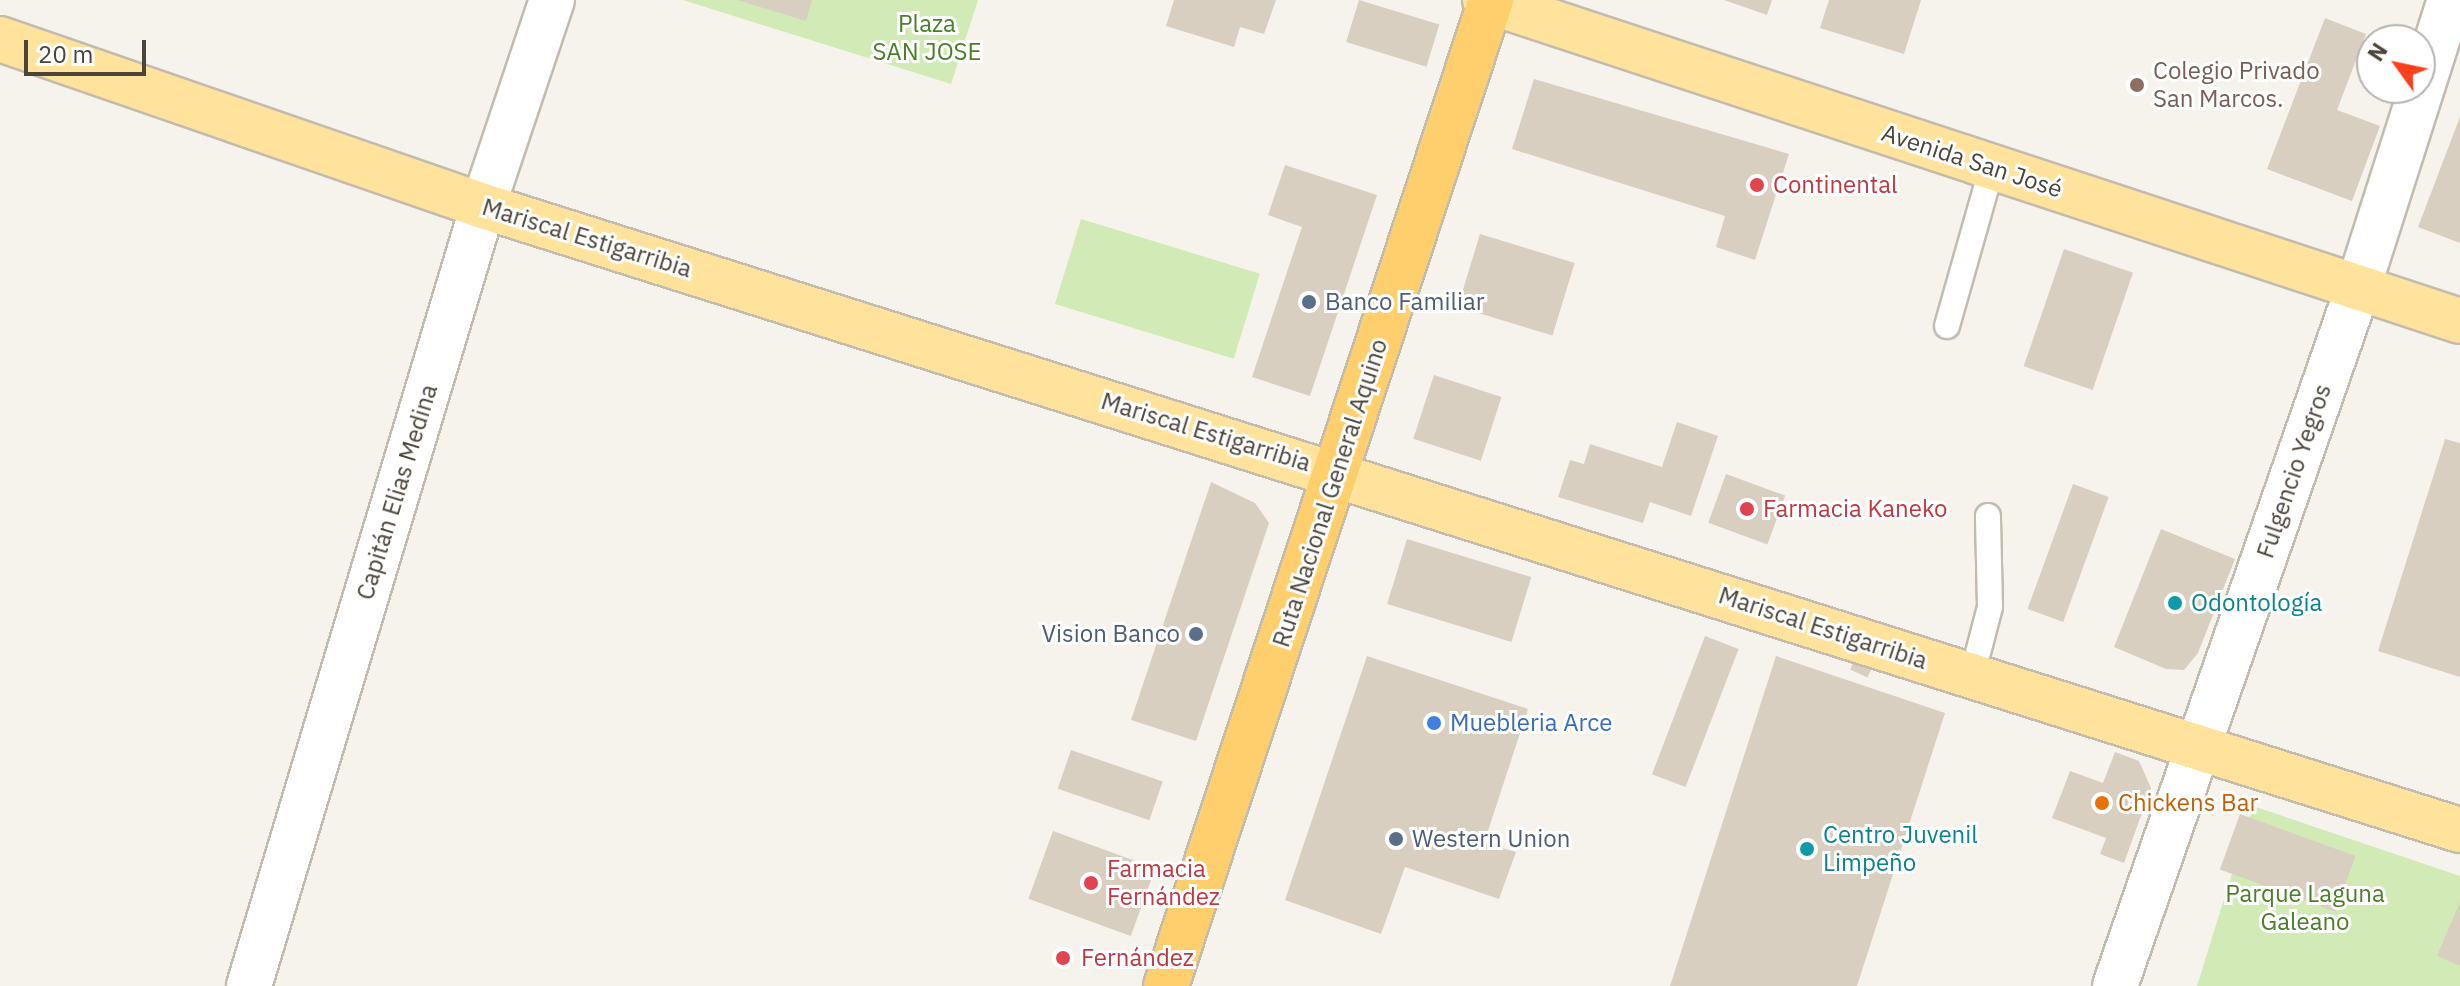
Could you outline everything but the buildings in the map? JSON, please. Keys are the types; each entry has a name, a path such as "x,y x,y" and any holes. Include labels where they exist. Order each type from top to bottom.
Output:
{"highway":[{"name":"Ruta Nacional General Aquino","path":"1166,986 1337,473 1488,1"}],"main road":[{"name":"Avenida San José","path":"1488,1 2460,321"},
{"name":"Mariscal Estigarribia","path":"0,39 483,206 1337,473 2460,830"}],"street":[{"name":"Capitán Elias Medina","path":"249,986 483,206 552,0"},
{"name":"Fulgencio Yegros","path":"2115,986 2358,288 2450,0"}],"lane":[{"path":"1947,326 1992,167"},
{"path":"1972,676 1990,607 1988,516"}],"green space":[{"name":"Plaza SAN JOSE","path":"683,0 978,0 951,84"},
{"path":"1081,219 1260,274 1234,359 1055,304"},
{"name":"Parque Laguna Galeano","path":"2253,806 2460,876 2460,986 2197,986"}],"place":[{"name":"Colegio Privado San Marcos.","path":"2137,85"},
{"name":"Continental","path":"1757,185"},
{"name":"Banco Familiar","path":"1309,302"},
{"name":"Farmacia Kaneko","path":"1747,509"},
{"name":"Odontología","path":"2175,603"},
{"name":"Vision Banco","path":"1196,634"},
{"name":"Muebleria Arce","path":"1434,723"},
{"name":"Chickens Bar","path":"2102,803"},
{"name":"Western Union","path":"1396,839"},
{"name":"Centro Juvenil Limpeño","path":"1807,849"},
{"name":"Farmacia Fernández","path":"1091,883"},
{"name":"Fernández","path":"1063,958"}]}
